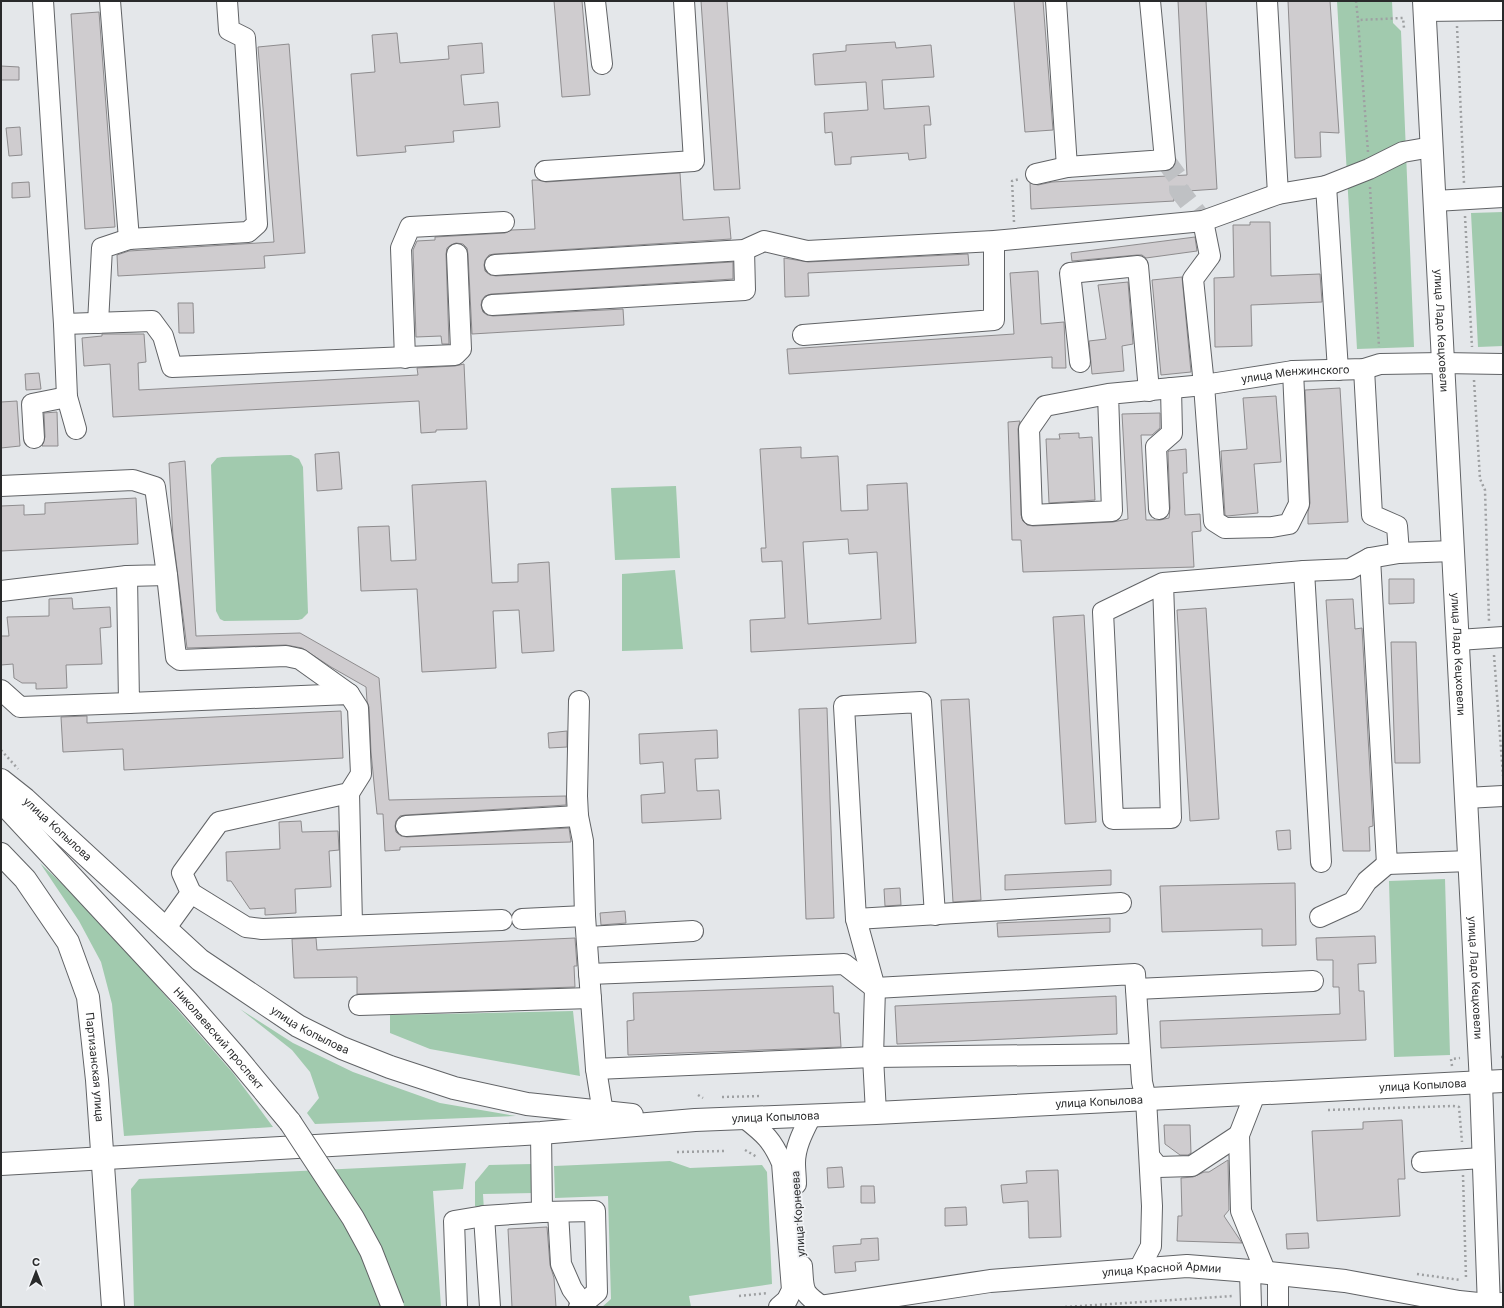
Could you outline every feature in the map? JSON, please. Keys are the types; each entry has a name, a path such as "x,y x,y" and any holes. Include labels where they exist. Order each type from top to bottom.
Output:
{"main road":[{"name":"улица Ладо Кецховели","path":"1424,6 1452,552 1470,861 1481,1083 1482,1158 1493,1305"},
{"name":"улица Копылова","path":"10,774 25,799 200,960 298,1026 342,1048 390,1067 454,1088 528,1104 695,1120"},
{"name":"Николаевский проспект","path":"1,801 187,1001 290,1122 353,1218 371,1251 393,1307"},
{"name":"Партизанская улица","path":"1,854 24,879 68,942 88,997 97,1080 112,1307"},
{"name":"улица Копылова","path":"1,1164 541,1133 695,1120 876,1113 1503,1081"},
{"name":"улица Красной Армии","path":"819,1307 892,1302 990,1281 1187,1266 1345,1281 1459,1302 1493,1305"}],"street":[{"path":"43,1 64,324 67,397 76,429"},
{"path":"110,1 129,239"},
{"path":"98,323 102,248 129,239 248,232 256,224 245,38 229,30 227,1"},
{"path":"596,1 602,64"},
{"path":"545,171 694,161 684,1"},
{"path":"1056,1 1067,167"},
{"path":"1036,174 1067,167 1165,160 1150,1"},
{"path":"1267,1 1278,194"},
{"path":"1424,6 1503,10"},
{"path":"495,265 744,250 764,241 807,251 994,241 1203,221 1278,194 1326,186 1369,169 1403,152 1432,147"},
{"path":"1326,186 1338,370"},
{"path":"1435,201 1503,198"},
{"path":"1203,221 1210,256 1193,279 1204,385 1214,521 1225,528 1272,527 1289,524 1299,504 1293,371"},
{"path":"405,358 401,248 410,227 504,222"},
{"path":"803,335 994,320 994,241"},
{"path":"492,305 745,290 744,250"},
{"path":"64,324 152,321 163,336 172,367 455,355 461,348 457,254"},
{"path":"1080,362 1070,273 1138,266 1149,391"},
{"name":"улица Менжинского","path":"1108,394 1112,511 1032,515 1029,429 1045,406 1108,394 1204,385 1293,371 1364,369 1380,364 1503,364"},
{"path":"1364,369 1372,515 1397,526 1400,553"},
{"path":"1159,509 1156,448 1172,433 1171,388"},
{"path":"34,438 32,404 67,397"},
{"path":"1,486 133,480 156,487 176,657 180,660 286,656 300,659 349,694 358,708 361,774 349,793 352,924"},
{"path":"1163,582 1171,818 1113,819 1103,612 1163,582 1350,569 1370,558 1400,553 1452,552"},
{"path":"1370,558 1387,864"},
{"path":"1304,571 1321,862"},
{"path":"1,591 127,576 167,575"},
{"path":"127,576 129,703"},
{"path":"1458,640 1495,633"},
{"path":"1,690 20,707 349,694"},
{"path":"579,701 578,816 584,841 585,916 596,1069 603,1112"},
{"path":"876,1113 873,1057 874,988 856,919 844,706 921,702 935,915"},
{"path":"349,793 219,822 182,873 191,893 246,926 262,929 352,924 502,920"},
{"path":"1466,798 1503,796"},
{"path":"406,826 578,816"},
{"path":"1320,917 1353,902 1367,881 1387,864 1470,861"},
{"path":"165,929 191,893"},
{"path":"856,919 1121,903"},
{"path":"522,919 585,916"},
{"path":"587,937 693,931"},
{"path":"590,974 844,964 874,988 1135,974 1142,1082 1146,1099 1152,1206 1151,1246 1140,1269"},
{"path":"1136,989 1313,982"},
{"path":"359,1005 591,998"},
{"path":"596,1069 873,1057 1140,1054"},
{"path":"1255,1094 1239,1135 1241,1211 1278,1307"},
{"name":"улица Корнеева","path":"811,1116 800,1140 795,1162 804,1289 807,1296 822,1306"},
{"path":"746,1118 763,1132 774,1146 782,1163 792,1290 787,1300 774,1300"},
{"path":"457,1307 454,1221 484,1216 550,1212 595,1211 597,1292 581,1305 572,1289 562,1264 550,1212 541,1133"},
{"path":"1150,1157 1158,1167 1192,1166 1239,1135"},
{"path":"1422,1162 1482,1158"},
{"path":"484,1216 490,1307"},
{"path":"562,1264 584,1281 597,1287"},
{"path":"1251,1301 1265,1273"}],"path":[{"path":"1356,1 1358,20"},
{"path":"1376,20 1403,18 1404,28"},
{"path":"1457,26 1464,186"},
{"path":"1015,239 1012,181 1036,174"},
{"path":"1465,208 1473,353"},
{"path":"1474,374 1480,479 1485,490 1503,776"},
{"path":"1,750 10,774"},
{"path":"1452,1073 1451,1059 1460,1058"},
{"path":"698,1095 703,1098"},
{"path":"722,1097 762,1096"},
{"path":"745,1150 757,1157"},
{"path":"677,1152 724,1151"},
{"path":"1460,1284 1460,1280 1466,1278 1469,1281"},
{"path":"739,1296 774,1300"},
{"path":"1065,1307 1251,1301"}],"green space":[{"path":"1337,1 1392,1 1393,23 1401,31 1414,347 1357,349"},
{"path":"1503,212 1503,346 1478,347 1471,213"},
{"path":"291,455 299,459 303,467 308,613 302,619 298,620 224,621 220,619 216,611 211,465 217,458 222,457"},
{"path":"676,486 680,558 615,560 611,488"},
{"path":"675,570 683,649 622,651 622,574"},
{"path":"40,863 93,913 233,1073 273,1127 124,1136 112,1004 101,962 79,921"},
{"path":"1445,879 1450,1055 1394,1057 1389,881"},
{"path":"240,1009 293,1043 353,1072 440,1103 516,1116 315,1124 307,1113 319,1098 310,1072 292,1050"},
{"path":"573,1011 580,1076 430,1049 390,1033 390,1015"},
{"path":"670,1161 690,1168 762,1165 767,1172 772,1284 689,1296 691,1307 602,1307 611,1299 608,1196 555,1198 554,1166"},
{"path":"466,1163 463,1189 433,1191 441,1307 134,1307 131,1189 139,1179"},
{"path":"533,1164 534,1193 483,1194 484,1211 475,1206 475,1182 489,1165"}],"building":[{"path":"554,1 582,1 590,95 562,97"},
{"path":"701,1 727,1 740,189 714,190"},
{"path":"1014,1 1043,1 1053,130 1025,132"},
{"path":"1178,1 1206,1 1217,189 1173,192 1174,201 1031,209 1030,183 1038,185 1052,182 1187,175"},
{"path":"1288,1 1330,1 1339,133 1320,132 1321,157 1295,158"},
{"path":"99,12 115,227 85,229 71,14"},
{"path":"397,33 400,63 449,59 448,46 482,43 484,73 461,75 464,105 498,102 500,127 453,131 454,142 405,146 406,152 357,156 351,74 375,72 372,35"},
{"path":"895,42 896,48 931,45 934,77 882,80 884,109 929,106 931,125 924,125 926,158 909,160 908,153 851,157 851,164 835,165 832,132 825,133 824,113 868,110 866,82 815,85 813,54 846,51 846,45"},
{"path":"289,44 305,253 264,256 265,268 118,276 117,255 129,251 274,242 258,47"},
{"path":"1,66 19,67 19,80 1,80"},
{"path":"20,127 22,155 9,156 6,128"},
{"path":"680,173 683,220 729,217 731,239 494,254 489,255 485,260 485,271 490,275 496,276 733,262 733,279 491,294 485,296 481,305 483,312 487,315 493,316 623,309 624,325 472,334 467,248 463,244 456,243 447,248 446,254 449,344 442,344 441,336 416,337 413,250 417,241 435,240 435,237 505,233 512,230 535,229 532,180 546,182"},
{"path":"29,182 30,197 12,198 12,183"},
{"path":"1250,222 1270,222 1271,276 1320,274 1322,302 1251,305 1252,346 1215,347 1214,278 1234,277 1233,225 1250,225"},
{"path":"1195,237 1197,251 1146,258 1142,255 1137,255 1072,261 1071,253"},
{"path":"968,254 969,265 808,273 809,296 785,297 784,258 808,262"},
{"path":"1038,271 1041,324 1064,322 1066,368 1052,368 1052,357 789,374 787,349 1014,334 1010,273"},
{"path":"1182,277 1191,372 1161,375 1152,280"},
{"path":"1128,282 1133,344 1122,346 1124,371 1092,374 1089,341 1106,339 1098,285"},
{"path":"178,303 193,303 194,333 179,333"},
{"path":"102,334 144,334 146,362 138,363 139,390 418,375 417,368 455,366 464,364 467,429 436,430 436,432 421,433 419,401 113,417 110,364 84,366 82,338 102,336"},
{"path":"39,373 41,389 26,390 25,374"},
{"path":"1340,388 1348,522 1308,524 1310,503 1305,390"},
{"path":"1276,396 1281,462 1254,464 1258,513 1227,516 1225,515 1221,451 1247,449 1243,398"},
{"path":"17,401 20,446 1,448 1,402"},
{"path":"57,412 58,446 42,446 45,437 44,413"},
{"path":"1160,413 1160,428 1152,435 1141,435 1146,520 1160,520 1169,518 1168,452 1186,449 1187,473 1183,473 1185,515 1200,514 1201,531 1192,532 1194,567 1023,572 1021,540 1012,540 1008,422 1020,421 1018,429 1021,515 1023,521 1027,525 1033,526 1113,522 1128,519 1122,414"},
{"path":"1079,433 1079,438 1092,437 1095,500 1049,503 1046,439 1060,439 1059,434"},
{"path":"801,447 801,458 838,456 841,511 868,510 867,485 907,483 916,643 751,652 750,620 785,618 782,561 762,562 761,548 766,548 760,449","holes":["848,539 849,554 877,552 881,619 808,624 803,542"]},
{"path":"339,452 342,489 317,491 315,454"},
{"path":"185,461 196,636 300,633 379,678 389,800 566,796 566,805 400,816 396,821 395,826 396,832 401,836 407,837 569,828 571,842 400,847 400,850 385,851 383,814 377,814 371,752 369,707 366,687 302,648 286,645 187,648 173,537 169,463"},
{"path":"486,481 492,583 518,582 518,564 549,562 554,651 522,653 519,610 493,611 496,668 422,672 417,589 361,591 358,527 389,526 391,561 416,560 412,485"},
{"path":"136,498 138,544 1,551 1,506 24,505 24,515 45,514 45,503"},
{"path":"1389,579 1414,579 1414,603 1389,604"},
{"path":"72,598 73,609 110,607 111,627 100,628 102,664 66,665 67,688 36,689 36,683 22,683 14,678 13,664 1,665 1,636 9,636 7,617 49,616 49,599"},
{"path":"1353,599 1355,629 1362,628 1373,826 1369,827 1370,851 1343,851 1326,600"},
{"path":"1206,608 1219,819 1190,821 1177,610"},
{"path":"1084,615 1096,822 1065,824 1053,617"},
{"path":"1391,642 1416,642 1420,763 1395,763"},
{"path":"969,699 981,900 953,902 941,700"},
{"path":"827,708 834,918 806,919 799,709"},
{"path":"341,711 343,758 124,770 123,749 63,752 61,717 87,716 87,723"},
{"path":"717,730 718,758 695,759 697,791 719,790 721,819 642,823 641,795 665,793 663,762 640,764 639,734"},
{"path":"567,731 567,747 549,748 548,733"},
{"path":"301,821 302,832 338,831 339,850 329,851 331,887 295,889 296,913 265,915 265,908 250,909 231,881 227,881 226,852 280,849 279,822"},
{"path":"1290,830 1291,849 1278,850 1276,831"},
{"path":"1111,870 1111,885 1005,890 1005,875"},
{"path":"1295,883 1296,945 1262,946 1262,929 1162,932 1160,886"},
{"path":"900,888 901,905 885,906 884,889"},
{"path":"625,911 626,923 601,925 600,913"},
{"path":"1110,918 1110,932 998,937 997,923"},
{"path":"1375,936 1376,963 1358,964 1359,991 1364,991 1366,1040 1161,1048 1160,1021 1340,1014 1339,987 1333,987 1333,960 1317,960 1316,938"},
{"path":"316,938 317,950 575,938 577,966 574,966 575,987 357,994 357,977 294,978 292,939"},
{"path":"833,986 834,1013 839,1013 841,1047 628,1055 627,1021 634,1020 633,993"},
{"path":"1116,996 1117,1034 897,1044 895,1006"},
{"path":"1402,1120 1405,1179 1398,1179 1400,1216 1317,1221 1312,1131 1363,1129 1363,1122"},
{"path":"1164,1125 1190,1125 1191,1153 1188,1155 1180,1155 1165,1144"},
{"path":"1228,1160 1229,1210 1224,1216 1242,1243 1177,1241 1178,1216 1182,1216 1181,1178 1193,1177 1204,1172 1209,1172"},
{"path":"842,1167 844,1187 828,1188 827,1168"},
{"path":"1058,1170 1061,1237 1029,1238 1028,1201 1003,1203 1001,1185 1027,1183 1026,1171"},
{"path":"861,1186 874,1186 875,1203 861,1203"},
{"path":"966,1207 967,1225 945,1226 945,1208"},
{"path":"547,1227 550,1265 554,1278 556,1307 512,1307 508,1229"},
{"path":"1308,1233 1309,1248 1287,1249 1286,1234"},
{"path":"878,1238 879,1260 855,1262 856,1271 835,1273 833,1246 861,1244 861,1239"}],"tunnel":[{"path":"1165,160 1179,179 1179,190 1203,221"}]}
